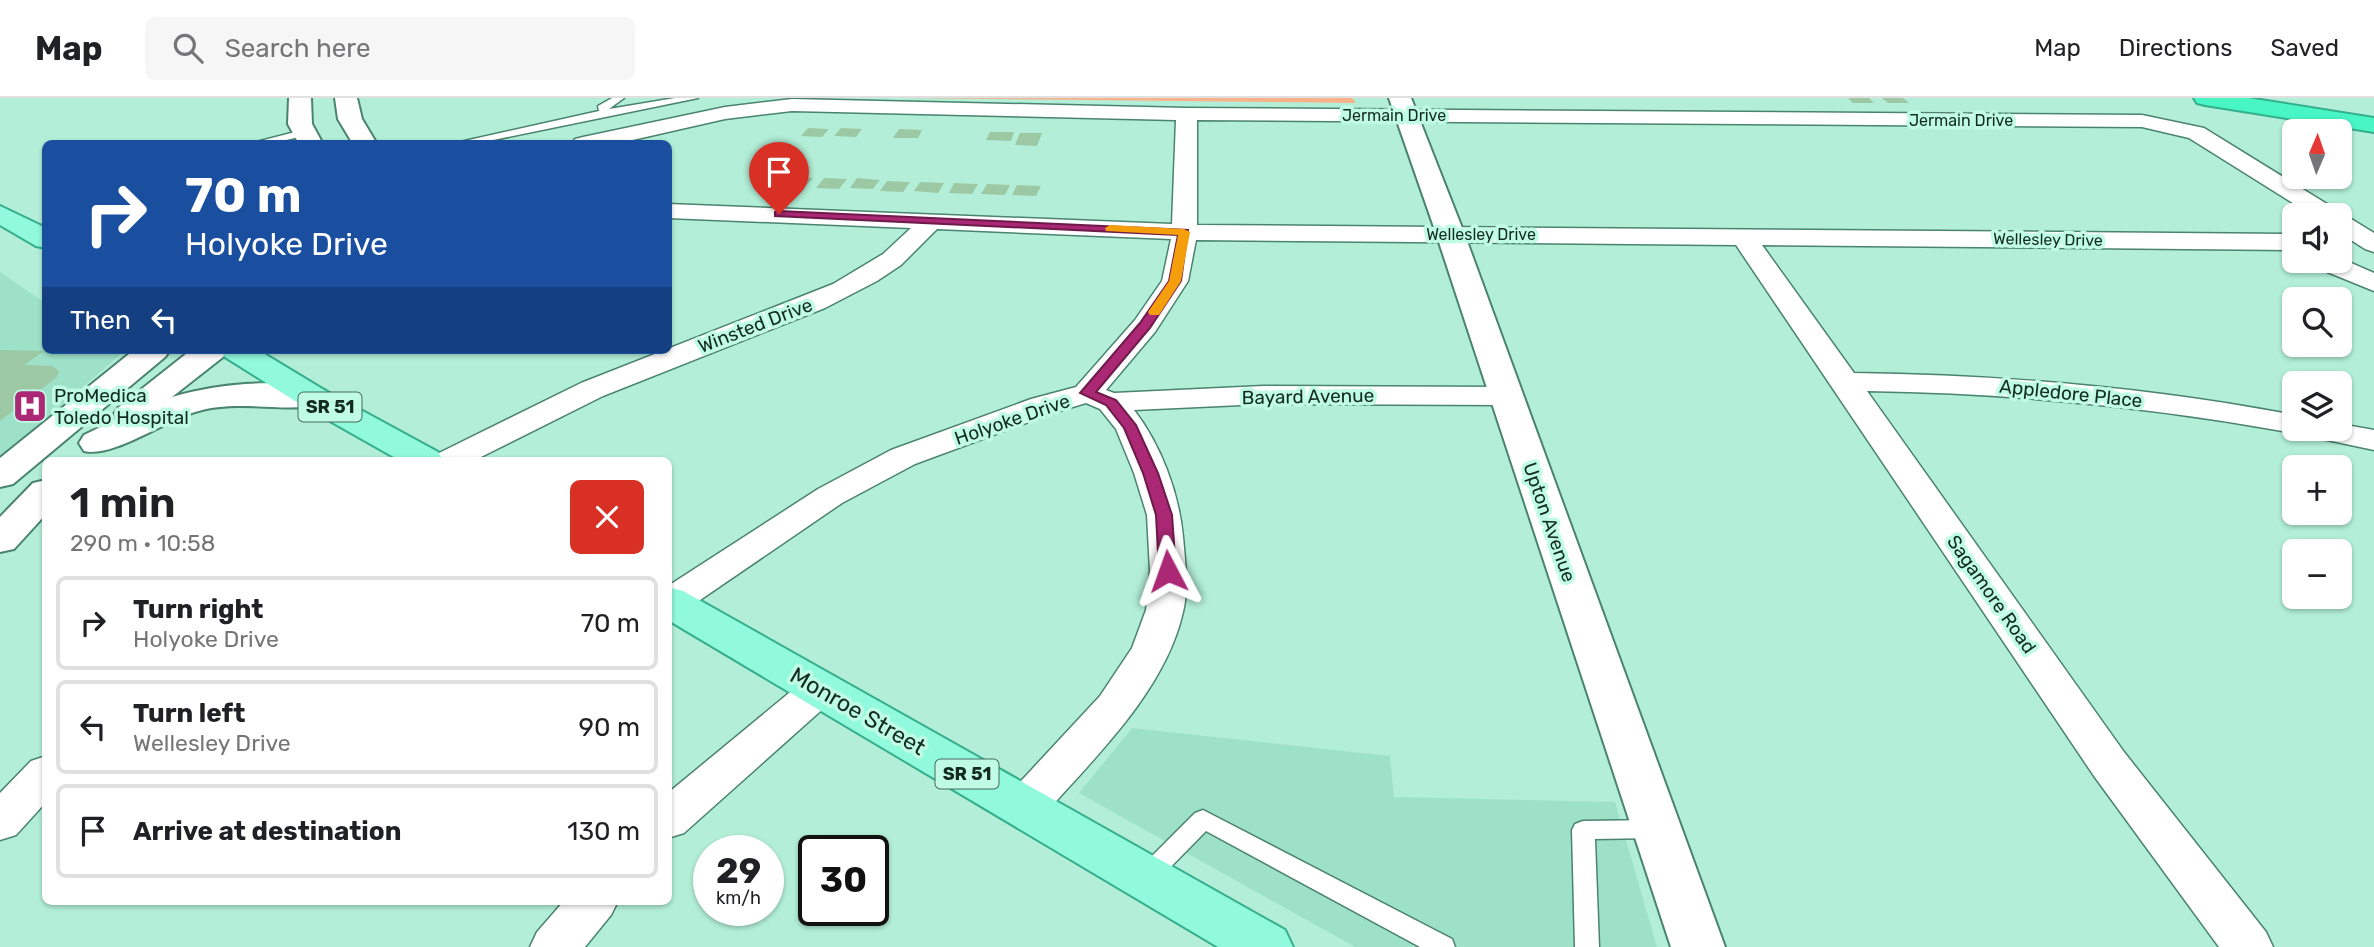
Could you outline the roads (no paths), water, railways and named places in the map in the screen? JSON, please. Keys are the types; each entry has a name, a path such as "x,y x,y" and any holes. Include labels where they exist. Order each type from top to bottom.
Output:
{"highway":[{"path":"2205,98 2374,125"},
{"path":"2327,98 2374,106"}],"main road":[{"path":"0,214 42,238"},
{"name":"SR 51","path":"242,354 312,397 420,457"},
{"name":"Monroe Street","path":"672,602 1266,947"}],"street":[{"path":"300,98 298,115 307,138"},
{"path":"345,98 350,119 363,140"},
{"name":"Jermain Drive","path":"601,140 724,113 792,105 1187,114 1403,107 2141,121 2185,129 2206,138 2310,203"},
{"name":"Upton Avenue","path":"1403,107 1450,233 1698,947"},
{"name":"Holyoke Drive","path":"672,600 830,496 903,457 1042,406 1099,398 1175,281 1184,232 1187,114"},
{"name":"Wellesley Drive","path":"672,211 1184,232 2282,242"},
{"name":"Winsted Drive","path":"457,457 540,413 610,382 805,308 843,289 888,261 919,237 931,221"},
{"path":"2352,229 2374,243"},
{"name":"Sagamore Road","path":"1743,236 2109,764 2248,947"},
{"path":"2256,242 2282,248"},
{"path":"2352,242 2374,243"},
{"path":"2351,273 2374,283"},
{"path":"0,476 149,354"},
{"path":"87,452 206,354"},
{"name":"Appledore Place","path":"1846,382 1952,382 2053,389 2171,403 2282,422"},
{"path":"87,452 144,419 208,398 254,395 312,397"},
{"name":"Bayard Avenue","path":"1099,398 1264,395 1505,396"},
{"path":"1024,807 1115,707 1151,650 1165,610 1168,571 1164,515 1151,473 1130,428 1099,398"},
{"path":"2352,436 2374,440"},
{"path":"0,540 42,495"},
{"path":"672,817 820,689"},
{"path":"0,822 42,777"},
{"path":"555,947 591,905"}],"lane":[{"path":"607,113 602,108 619,98"},
{"path":"477,140 693,98"},
{"path":"516,132 523,140"},
{"path":"289,140 307,138"},
{"path":"1146,877 1203,819 1443,947"},
{"path":"1587,947 1583,830 1657,829"}],"place":[{"name":"ProMedica Toledo Hospital","path":"30,406"}]}
